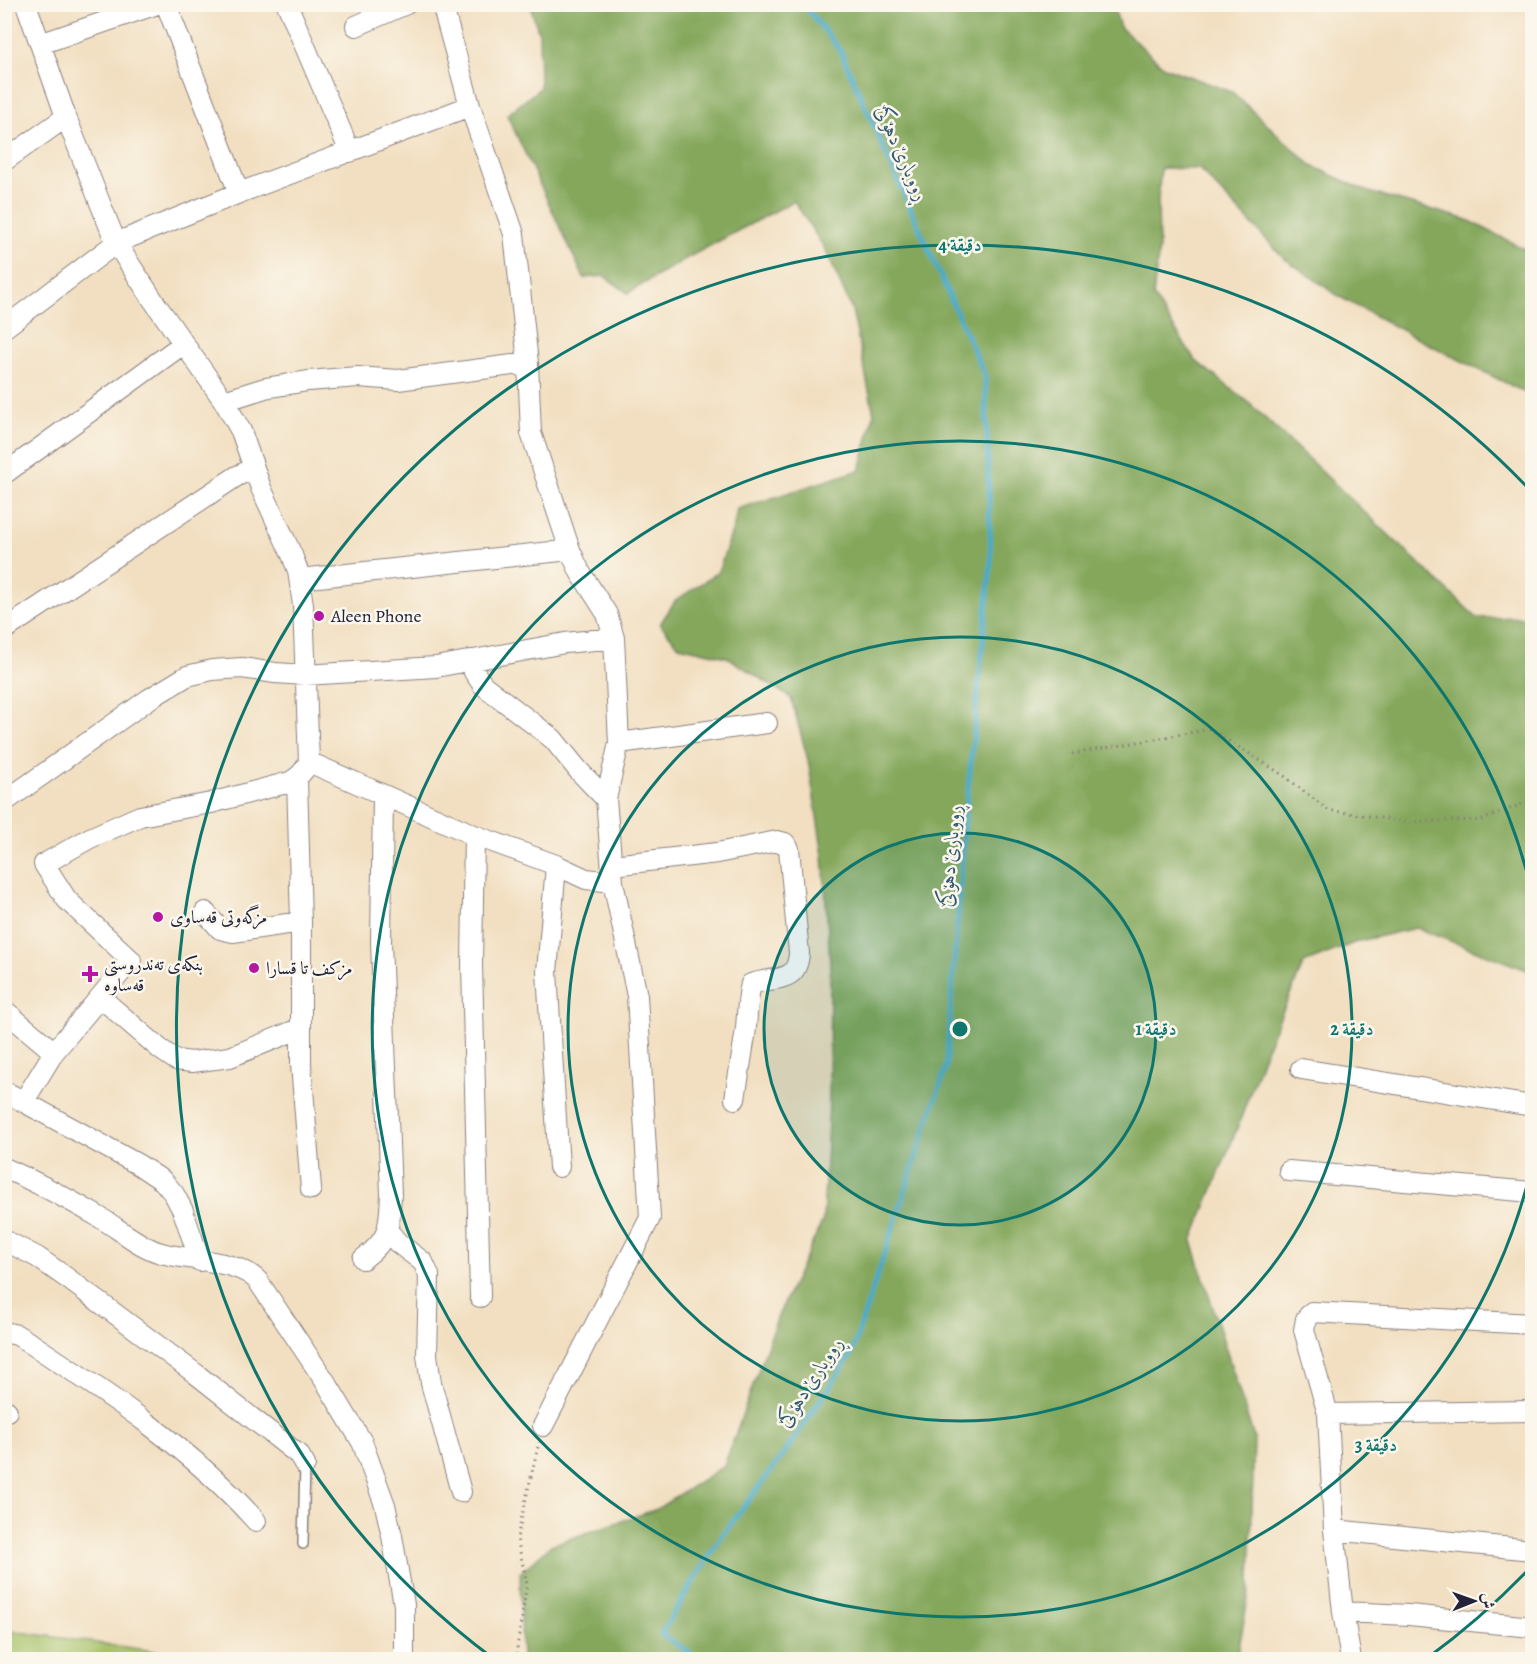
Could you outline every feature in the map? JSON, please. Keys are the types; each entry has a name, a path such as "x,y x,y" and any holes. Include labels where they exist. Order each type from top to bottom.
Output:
{"street":[{"path":"26,4 66,117 116,243 224,401 241,431 268,504 292,555 300,579 305,675 301,1064 311,1189"},
{"path":"40,44 157,4"},
{"path":"166,4 239,193"},
{"path":"287,4 350,152"},
{"path":"356,26 406,4"},
{"path":"442,4 470,106 514,234 528,363 531,433 570,550 580,572 607,614 614,638 619,743 606,799 613,874 637,996 650,1218 543,1425"},
{"path":"4,328 116,243 239,193 470,106"},
{"path":"4,161 66,117"},
{"path":"4,474 183,344"},
{"path":"224,401 265,388 309,381 358,377 398,380 528,363"},
{"path":"4,630 237,476 254,468"},
{"path":"300,579 570,550"},
{"path":"4,802 149,699 187,676 212,669 242,668 305,675 436,667 565,643 614,638"},
{"path":"471,660 474,672 483,685 553,739 606,799"},
{"path":"619,743 767,723"},
{"path":"303,770 383,797 474,836 556,865 586,879 777,841 785,843 789,849 799,953 798,967 791,975 751,984 747,999 745,1041 740,1058 735,1099"},
{"path":"24,1101 54,1052 131,960 67,900 44,864 90,838 140,816 211,803 282,785 303,770"},
{"path":"363,1259 378,1248 388,1232 391,1194 381,942 383,797"},
{"path":"474,836 472,964 480,1297"},
{"path":"556,865 547,972 559,1167"},
{"path":"205,912 220,929 233,932 301,922"},
{"path":"100,997 176,1060 192,1062 230,1057 301,1028"},
{"path":"4,1010 54,1052"},
{"path":"1301,1069 1533,1106"},
{"path":"4,1091 139,1165 163,1181 174,1194 183,1211 200,1261"},
{"path":"4,1168 98,1216 155,1251 178,1258 228,1266 253,1275 312,1360 362,1442 385,1505 392,1536 404,1605 404,1659"},
{"path":"1289,1171 1533,1192"},
{"path":"388,1232 398,1243 423,1262 429,1275 428,1355 431,1383 461,1492"},
{"path":"4,1240 37,1257 196,1374 300,1455 305,1465"},
{"path":"1351,1659 1342,1612 1334,1530 1328,1414 1304,1330 1306,1319 1312,1312 1533,1324"},
{"path":"4,1332 17,1335 59,1362 196,1461 230,1492 256,1521"},
{"path":"1328,1414 1533,1411"},
{"path":"1334,1530 1533,1550"},
{"path":"1342,1612 1409,1615 1533,1627"}],"lane":[{"path":"303,1544 305,1465"}],"path":[{"path":"1072,754 1210,729 1283,775 1329,810 1407,822 1482,820 1533,800"},
{"path":"515,1659 527,1584 517,1538 543,1425"}],"green space":[{"path":"530,5 1113,5 1120,27 1164,67 1232,92 1312,166 1366,191 1468,220 1532,253 1532,396 1340,297 1285,259 1199,169 1161,168 1158,200 1159,249 1153,296 1195,360 1250,404 1477,618 1532,617 1532,972 1416,928 1359,941 1304,963 1266,1049 1192,1241 1254,1438 1250,1587 1237,1659 522,1659 520,1573 551,1545 657,1509 724,1466 778,1316 823,1220 829,1101 830,963 823,855 808,760 791,698 727,657 679,646 660,624 675,601 718,572 734,526 737,509 860,470 874,414 852,310 825,249 794,201 687,258 628,293 604,276 584,278 507,115 540,88 539,34"},
{"path":"5,1630 209,1659 5,1659"}],"waterway":[{"name":"ڕووبارێ دهۆكێ","path":"701,1660 661,1634 721,1537 788,1448 851,1355 946,1067 966,809 991,563 985,376 840,50 803,4"}],"place":[{"name":"Aleen Phone","path":"319,616"},
{"name":"مزگەوتی قەساوی","path":"158,917"},
{"name":"مزكف تا قسارا","path":"254,968"},
{"name":"بنکەی تەندروستی قەساوە","path":"90,974"}]}
